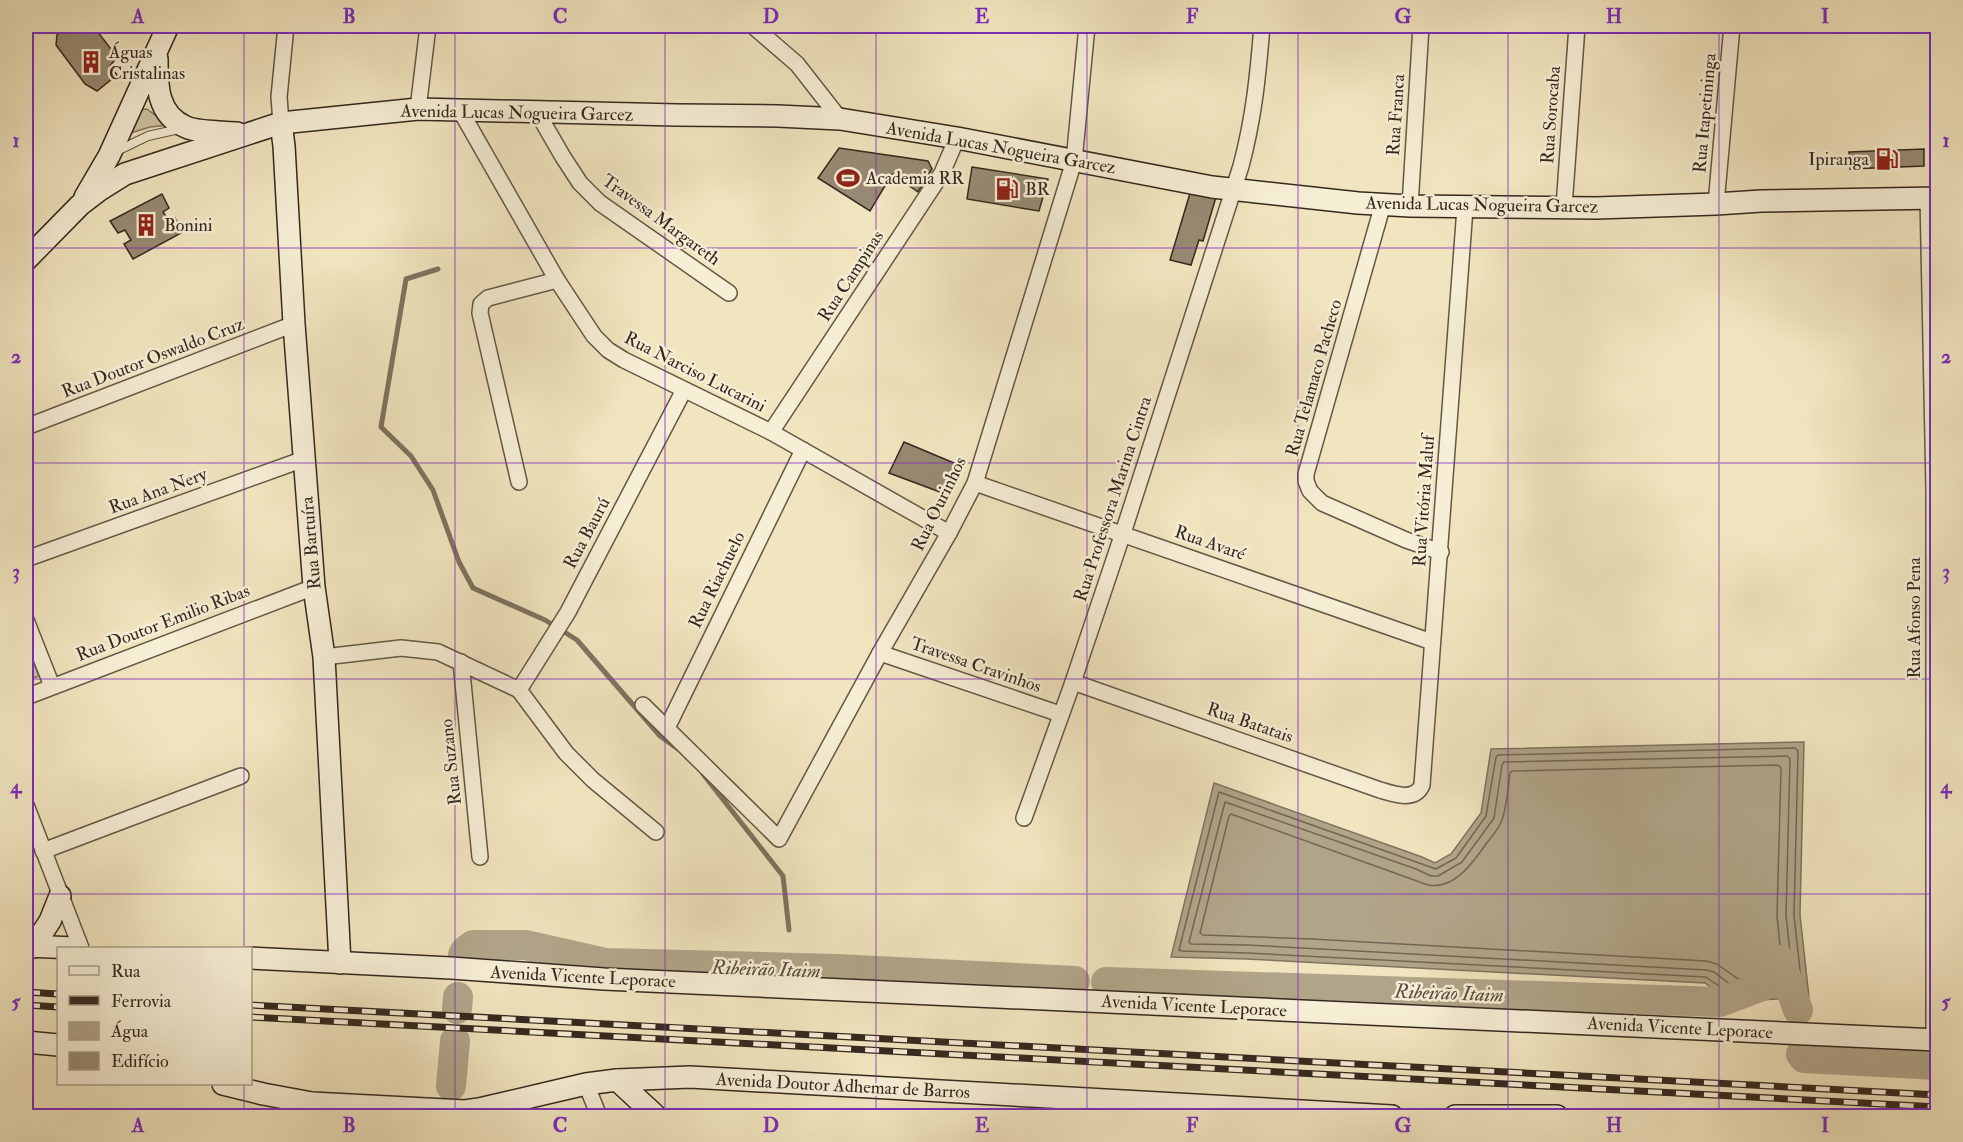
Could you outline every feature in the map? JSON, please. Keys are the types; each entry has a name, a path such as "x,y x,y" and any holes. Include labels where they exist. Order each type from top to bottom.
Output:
{"main road":[{"path":"26,260 80,205 109,156 168,26"},
{"path":"157,53 157,90 161,102 172,118 186,128 246,134"},
{"name":"Avenida Lucas Nogueira Garcez","path":"80,205 125,174 281,123 418,109 840,119 957,138 1234,190 1410,206 1596,208 1761,201 1933,198"},
{"name":"Rua Bartuíra","path":"281,123 314,587 324,657 340,963"},
{"path":"29,946 50,921 60,896"},
{"path":"29,946 57,947"},
{"name":"Avenida Vicente Leporace","path":"252,958 452,968 604,980 1936,1039"},
{"path":"26,1042 57,1045"},
{"name":"Avenida Doutor Adhemar de Barros","path":"229,1085 312,1103 474,1112 586,1084 617,1080 690,1077 1392,1116"},
{"path":"617,1080 656,1116"},
{"path":"1455,1116 1557,1116"}],"street":[{"path":"281,123 279,98 286,26"},
{"path":"418,109 428,26"},
{"path":"753,26 797,64 840,119"},
{"name":"Rua Ourinhos","path":"667,728 779,839 975,483 1074,161 1087,26"},
{"name":"Rua Professora Marina Cintra","path":"1024,818 1123,533 1234,190 1251,127 1257,94 1262,26"},
{"name":"Rua Franca","path":"1410,206 1422,26"},
{"name":"Rua Sorocaba","path":"1563,207 1577,26"},
{"name":"Rua Itapetininga","path":"1716,204 1732,26"},
{"name":"Rua Narciso Lucarini","path":"460,110 556,280 594,336 608,350 771,432 949,532"},
{"name":"Travessa Margareth","path":"537,112 562,157 580,183 600,203 729,293"},
{"name":"Rua Campinas","path":"771,432 942,173 957,138"},
{"name":"Rua Afonso Pena","path":"1933,198 1936,489 1936,1039"},
{"name":"Rua Telamaco Pacheco","path":"1383,204 1306,474 1306,481 1310,491 1322,503 1406,540 1441,552"},
{"name":"Rua Vitória Maluf","path":"1415,795 1422,785 1465,208"},
{"path":"519,482 480,313 481,304 488,298 556,280"},
{"name":"Rua Doutor Oswaldo Cruz","path":"26,427 294,324"},
{"name":"Rua Baurú","path":"519,690 567,612 684,390"},
{"name":"Rua Riachuelo","path":"667,728 803,450"},
{"name":"Rua Ana Nery","path":"26,559 304,459"},
{"name":"Rua Avaré","path":"975,483 1432,642"},
{"name":"Rua Doutor Emilio Ribas","path":"26,697 314,587"},
{"path":"26,620 52,686"},
{"path":"324,657 401,648 438,652 519,690 566,753 593,780 656,832"},
{"name":"Travessa Cravinhos","path":"880,653 1060,714"},
{"name":"Rua Suzano","path":"461,662 480,857"},
{"name":"Rua Batatais","path":"1073,682 1380,790 1402,795 1415,795"},
{"path":"643,705 667,728"},
{"path":"43,851 242,776"},
{"path":"26,805 81,947"},
{"path":"586,1084 599,1116"}],"lane":[{"path":"109,156 122,147 148,136 186,128"}],"shaded area":[{"path":"147,109 168,125 150,127 124,135 137,110"},
{"path":"26,644 39,676 26,680"}],"water":[{"path":"1804,742 1800,915 1809,997 1730,1002 1705,983 1171,957 1214,783 1435,863 1451,854 1481,813 1491,749"}],"building":[{"name":"Águas Cristalinas","path":"68,26 81,26 84,29 94,27 117,57 110,66 117,75 97,91 85,84 56,45 57,35"},
{"path":"839,148 928,161 932,169 918,192 892,174 870,211 818,178"},
{"name":"Ipiranga","path":"1924,149 1924,166 1850,169 1849,152"},
{"name":"BR","path":"972,167 1048,179 1039,211 967,199"},
{"path":"1191,190 1216,197 1203,241 1199,240 1191,265 1170,260"},
{"name":"Bonini","path":"162,194 169,208 163,212 169,221 175,218 183,232 133,259 124,244 131,240 125,230 118,233 110,221"},
{"path":"904,442 961,466 948,495 889,473"}],"waterway":[{"path":"438,269 406,279 381,427 411,456 433,490 459,562 473,588 545,620 577,640 660,736 678,749"},
{"path":"703,774 783,876 789,930"},
{"name":"Ribeirão Itaim","path":"463,955 473,945 525,945 605,963 837,969 1075,981"},
{"name":"Ribeirão Itaim","path":"1780,960 1798,1010"},
{"name":"Ribeirão Itaim","path":"1106,982 1720,1002 1765,985"},
{"name":"Ribeirão Itaim","path":"457,1009 458,997"},
{"name":"Ribeirão Itaim","path":"451,1086 455,1041"},
{"name":"Ribeirão Itaim","path":"1801,1054 1804,1058 1938,1065"}],"railway":[{"path":"26,992 57,994"},
{"path":"26,1005 57,1007"},
{"path":"252,1005 1938,1095"},
{"path":"252,1017 1938,1107"}],"place":[{"name":"Águas Cristalinas","path":"91,62"},
{"name":"Ipiranga","path":"1887,159"},
{"name":"Academia RR","path":"848,178"},
{"name":"BR","path":"1007,189"},
{"name":"Bonini","path":"146,225"}]}
